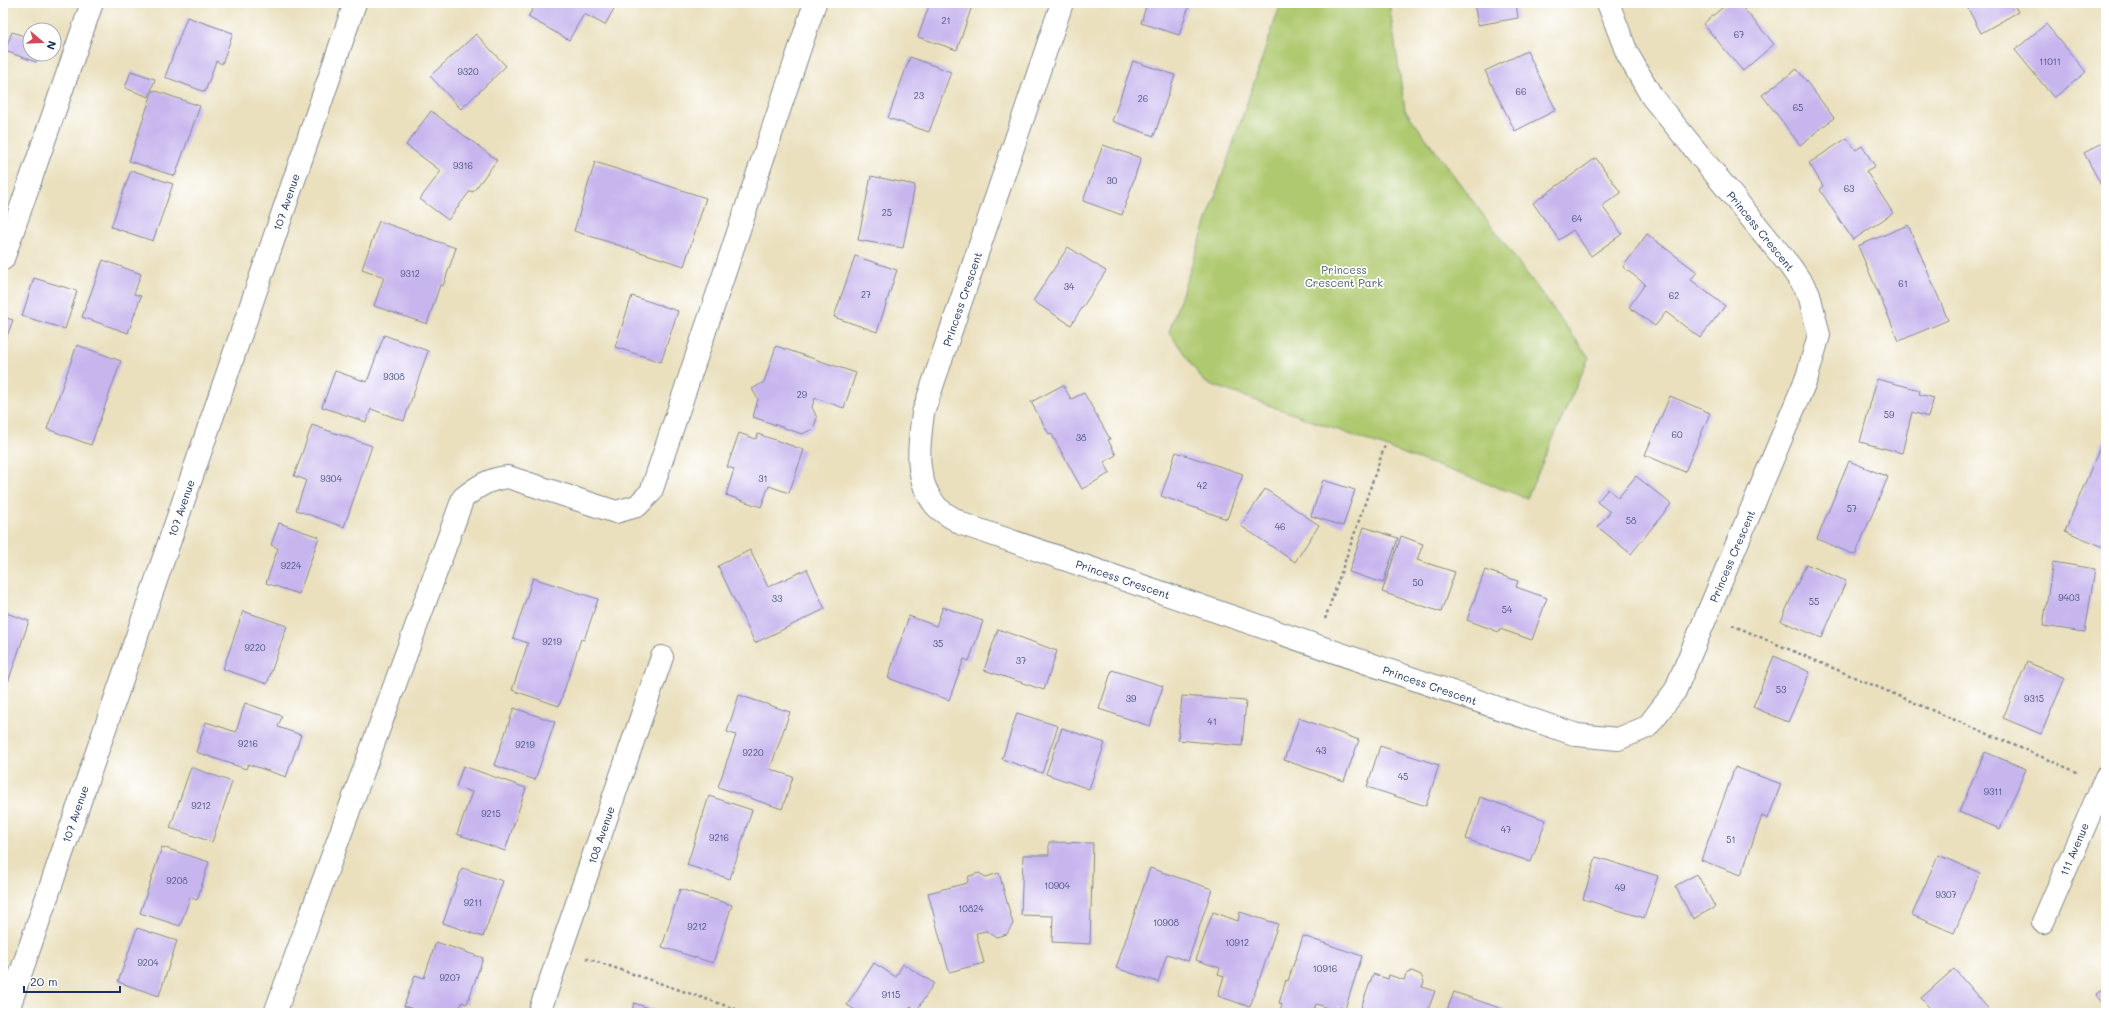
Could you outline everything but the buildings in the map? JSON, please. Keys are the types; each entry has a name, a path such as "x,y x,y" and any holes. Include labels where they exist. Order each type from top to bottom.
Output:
{"street":[{"path":"3,260 92,3"},
{"name":"107 Avenue","path":"7,1013 355,3"},
{"path":"275,1013 463,498 479,485 493,479 508,477 616,512 637,506 651,492 816,3"},
{"name":"Princess Crescent","path":"1062,3 923,413 918,454 922,480 936,506 962,524 1316,646 1577,735 1618,740 1647,727 1676,690 1808,377 1819,335 1809,294 1790,266 1652,96 1627,53 1608,3"},
{"name":"108 Avenue","path":"539,1013 662,658"},
{"name":"111 Avenue","path":"2043,922 2105,780"}],"path":[{"path":"1316,646 1385,445"},
{"path":"1707,614 2105,780"},
{"path":"562,950 747,1013"}],"green space":[{"name":"Princess Crescent Park","path":"1281,3 1389,3 1405,110 1589,357 1527,498 1204,382 1169,332"}]}
